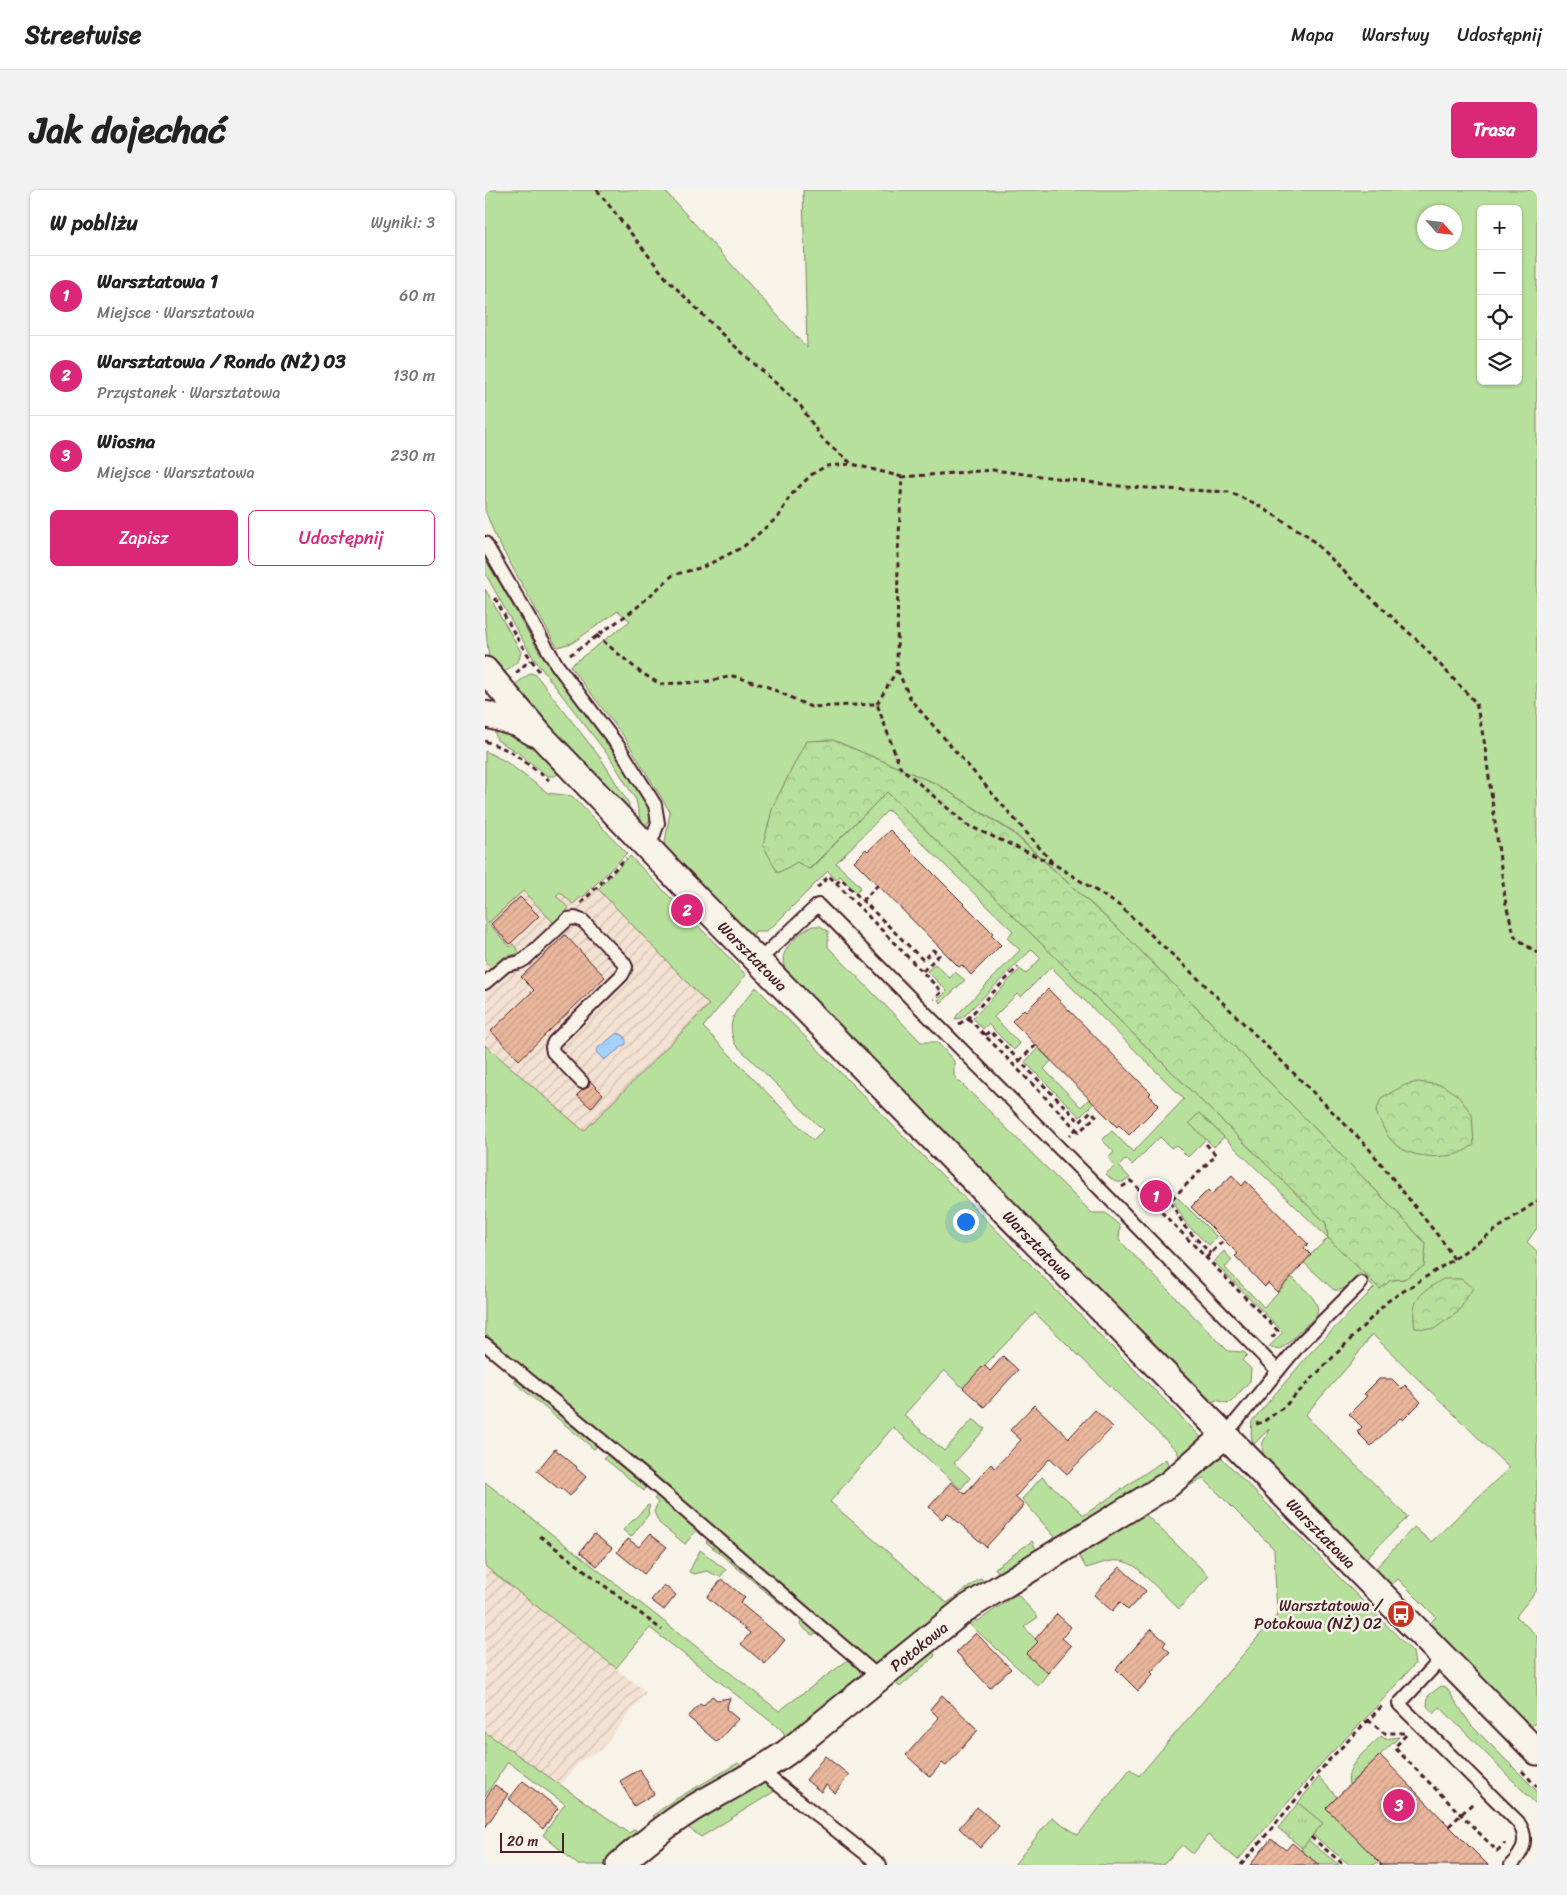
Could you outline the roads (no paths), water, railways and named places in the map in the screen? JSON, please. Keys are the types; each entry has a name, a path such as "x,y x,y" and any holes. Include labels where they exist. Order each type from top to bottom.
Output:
{"street":[{"name":"Warsztatowa","path":"485,670 541,736 645,846 1537,1752"},
{"name":"Warsztatowa","path":"485,714 518,724 541,736"},
{"name":"Potokowa","path":"619,1865 650,1839 698,1805 761,1771 965,1610 1169,1484 1225,1435"}],"lane":[{"path":"485,543 557,665 619,747 655,805 658,823 653,837 645,846"},
{"path":"758,961 818,905 1278,1371"},
{"path":"485,983 506,965 525,959 568,919 575,918 583,921 626,967 622,976 554,1042 552,1047 553,1052 583,1082"},
{"path":"1225,1435 1325,1318 1361,1283"},
{"path":"485,1344 647,1478 880,1678"},
{"path":"1443,1656 1399,1704 1522,1828 1524,1844 1518,1858 1511,1865"},
{"path":"761,1771 879,1865"}],"water":[{"path":"617,1033 623,1035 626,1044 604,1060 596,1052 598,1048"}],"place":[{"name":"Warsztatowa / Rondo (NŻ) 03","path":"687,910"},
{"name":"Warsztatowa 1","path":"1156,1196"},
{"name":"Warsztatowa / Potokowa (NŻ) 02","path":"1401,1614"},
{"name":"Wiosna","path":"1399,1805"}]}
